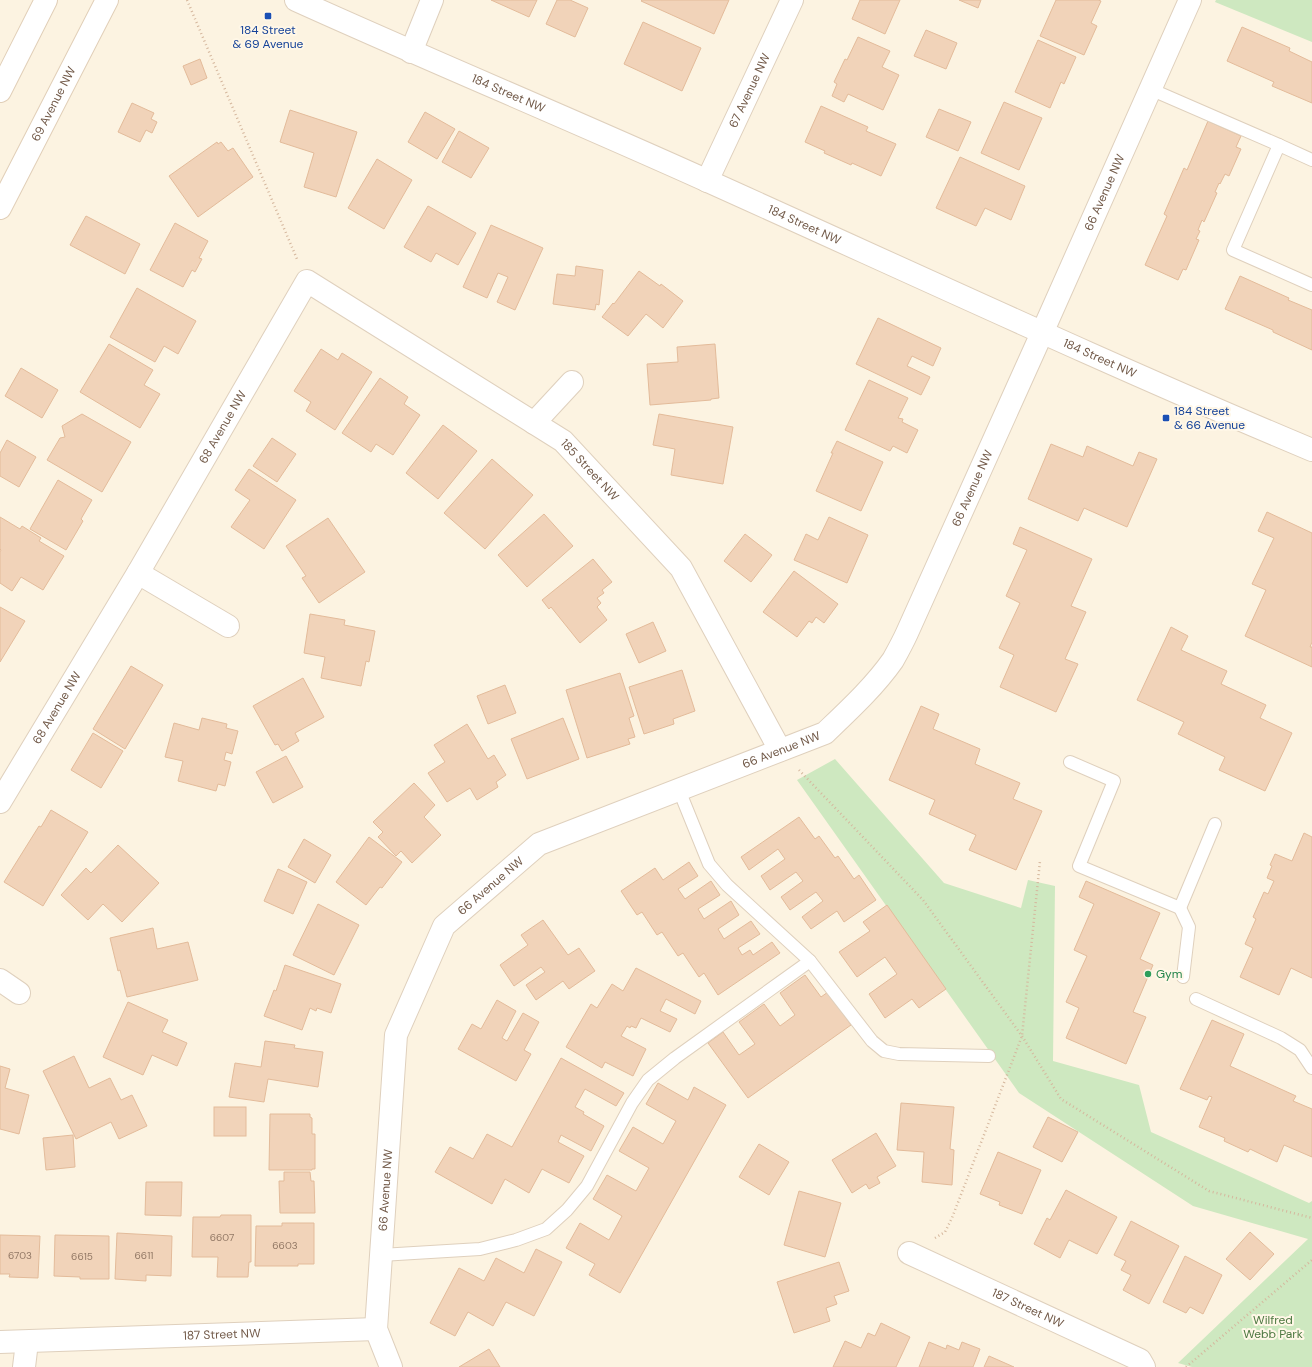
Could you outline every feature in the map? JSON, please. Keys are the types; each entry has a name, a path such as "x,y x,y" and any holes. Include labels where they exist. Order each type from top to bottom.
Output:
{"street":[{"path":"0,91 46,0"},
{"name":"69 Avenue NW","path":"0,208 107,0"},
{"name":"184 Street NW","path":"296,0 411,52 707,181 1042,333 1312,450"},
{"path":"411,52 432,0"},
{"name":"67 Avenue NW","path":"707,181 792,0"},
{"name":"66 Avenue NW","path":"376,1329 396,1035 444,926 539,844 825,733 854,706 882,674 893,660 908,633 1190,0"},
{"name":"185 Street NW","path":"307,281 563,442 681,568 780,750"},
{"name":"68 Avenue NW","path":"0,802 138,572 307,281"},
{"path":"534,423 572,382"},
{"path":"138,572 228,626"},
{"path":"0,980 18,993"},
{"name":"187 Street NW","path":"909,1253 1140,1360 1144,1367"},
{"path":"376,1329 391,1367"},
{"name":"187 Street NW","path":"0,1342 376,1329"},
{"path":"24,1367 26,1342"}],"lane":[{"path":"1150,89 1312,160"},
{"path":"1279,145 1233,250 1312,285"},
{"path":"1070,762 1114,781 1079,866 1180,908 1189,927 1183,977"},
{"path":"679,790 709,864 727,885 810,961 872,1040 884,1051 899,1054 989,1056"},
{"path":"1180,908 1215,824"},
{"path":"381,1256 480,1249 516,1240 546,1229 567,1210 587,1186 632,1103 648,1080 675,1058 810,961"},
{"path":"1196,999 1281,1038 1300,1050 1312,1068"}],"path":[{"path":"187,0 307,281"},
{"path":"780,750 923,900 1022,1036 1061,1099 1210,1191 1312,1218"},
{"path":"1186,1367 1312,1260"}],"green space":[{"path":"1216,0 1312,0 1312,42 1215,2"},
{"name":"Wilfred Webb Park","path":"835,759 944,883 1021,908 1028,880 1055,886 1053,1061 1139,1085 1151,1132 1309,1203 1312,1201 1312,1367 1192,1367 1178,1363 1308,1239 1193,1206 1019,1093 797,780"}],"building":[{"path":"491,0 537,0 529,17"},
{"path":"557,0 570,0 588,8 575,37 546,24"},
{"path":"729,0 714,34 641,1"},
{"path":"860,0 900,0 885,34 852,19"},
{"path":"959,0 981,0 978,8"},
{"path":"1056,0 1101,1 1091,23 1097,26 1084,55 1040,36"},
{"path":"643,22 701,48 682,91 624,64"},
{"path":"1242,27 1290,48 1289,51 1312,62 1312,103 1272,86 1274,82 1227,61"},
{"path":"926,30 957,43 946,69 914,56"},
{"path":"858,37 890,51 882,67 899,75 883,110 848,94 844,102 832,96 837,84 834,82"},
{"path":"1038,40 1076,57 1064,84 1061,82 1050,108 1015,92"},
{"path":"200,59 207,78 191,85 183,66"},
{"path":"1004,102 1042,118 1019,170 981,153"},
{"path":"132,103 154,113 151,119 157,122 152,133 146,130 140,142 118,132"},
{"path":"821,106 868,127 866,131 896,144 881,176 852,163 851,165 824,153 825,151 805,142"},
{"path":"939,109 971,122 958,151 926,137"},
{"path":"290,110 357,132 336,197 304,187 314,153 280,142"},
{"path":"425,112 455,129 437,159 408,142"},
{"path":"1208,121 1241,136 1236,147 1241,149 1229,176 1225,174 1220,184 1219,183 1215,192 1217,193 1204,222 1202,220 1198,230 1200,231 1196,239 1199,240 1186,270 1183,269 1178,280 1145,265 1167,216 1164,214 1184,168 1187,170"},
{"path":"459,131 489,148 471,178 442,162"},
{"path":"217,142 218,144 221,142 228,151 233,148 253,177 198,217 169,176"},
{"path":"960,157 1025,186 1011,220 985,208 976,226 936,208"},
{"path":"377,159 412,180 384,229 348,208"},
{"path":"428,206 476,233 458,265 436,253 431,262 404,247"},
{"path":"86,216 140,244 125,274 70,245"},
{"path":"175,223 208,241 199,258 202,259 195,272 192,270 183,287 150,270"},
{"path":"491,225 543,248 515,310 497,302 508,277 498,273 487,298 463,287"},
{"path":"576,266 603,270 599,305 596,304 595,310 553,304 557,274 575,276"},
{"path":"639,271 660,286 661,284 683,301 663,328 646,314 628,336 602,317 613,303 614,304"},
{"path":"1240,276 1289,298 1288,300 1312,310 1312,350 1273,332 1273,330 1225,309"},
{"path":"137,288 196,321 178,354 164,346 155,362 110,337"},
{"path":"878,318 941,348 933,366 912,356 907,366 930,377 921,395 856,364"},
{"path":"109,344 153,370 144,385 160,394 140,428 80,392"},
{"path":"715,344 719,398 650,405 647,364 678,362 677,347"},
{"path":"321,349 338,360 342,353 372,372 335,430 306,411 311,402 294,391"},
{"path":"21,368 58,390 42,418 5,396"},
{"path":"380,378 408,397 404,404 420,415 393,455 376,444 371,452 342,433"},
{"path":"869,380 908,398 898,418 903,419 902,422 918,430 907,453 893,446 890,451 845,430"},
{"path":"82,414 131,442 102,492 47,460 60,438 65,437 62,426"},
{"path":"659,414 733,427 723,484 671,475 675,449 653,445"},
{"path":"443,425 477,451 438,499 406,473"},
{"path":"272,438 296,454 277,482 253,466"},
{"path":"7,440 36,457 19,487 0,476 0,453"},
{"path":"837,441 883,462 861,511 816,491"},
{"path":"1051,444 1083,457 1087,446 1133,466 1139,452 1157,459 1127,527 1084,508 1078,521 1028,499"},
{"path":"492,459 533,495 485,549 444,513"},
{"path":"249,469 296,500 264,549 231,527 250,500 235,490"},
{"path":"58,480 92,500 81,519 83,521 66,550 30,529"},
{"path":"1267,512 1312,533 1312,642 1310,647 1312,647 1312,667 1245,636 1266,590 1252,584 1274,538 1258,531"},
{"path":"544,514 573,546 527,587 498,555"},
{"path":"0,517 20,529 22,526 41,538 39,541 64,556 43,590 21,577 12,591 0,583"},
{"path":"829,517 868,535 847,583 794,560 806,534 818,540"},
{"path":"328,518 365,572 319,603 302,578 306,576 286,546"},
{"path":"1020,527 1092,559 1071,606 1086,612 1065,659 1078,664 1056,712 1000,687 1014,655 999,648 1020,603 1006,596 1027,550 1013,544"},
{"path":"745,534 772,555 751,582 724,561"},
{"path":"593,559 612,582 602,590 604,593 597,598 601,603 597,607 607,620 580,643 551,607 549,609 542,600"},
{"path":"794,571 838,604 824,623 816,617 812,623 809,621 797,637 763,612"},
{"path":"0,607 25,621 0,662"},
{"path":"310,614 345,620 344,625 375,631 369,662 366,661 361,686 321,678 325,657 304,653"},
{"path":"653,622 666,651 639,663 626,634"},
{"path":"1171,627 1188,636 1181,650 1227,671 1221,684 1266,705 1260,718 1292,733 1265,791 1219,770 1225,757 1178,734 1184,722 1137,700"},
{"path":"131,666 163,685 125,749 93,729"},
{"path":"682,670 695,711 673,719 674,724 644,734 629,687"},
{"path":"620,673 634,716 629,718 635,737 628,739 630,744 587,758 566,690"},
{"path":"303,678 324,717 295,733 299,741 282,751 278,744 275,745 253,706"},
{"path":"505,685 516,713 488,724 477,696"},
{"path":"921,706 939,714 933,729 980,749 975,764 1020,783 1013,799 1042,811 1016,870 969,850 976,835 929,814 935,800 889,780"},
{"path":"202,718 227,724 226,728 238,731 232,754 226,752 224,760 231,762 225,786 218,784 216,791 178,781 183,761 165,757 174,723 199,730"},
{"path":"563,718 579,759 527,779 511,739"},
{"path":"467,724 488,759 494,755 506,775 496,782 498,787 477,800 470,788 447,802 428,773 445,762 434,745"},
{"path":"93,733 123,751 101,788 71,770"},
{"path":"286,756 303,787 273,803 256,772"},
{"path":"414,783 435,805 424,817 441,835 412,863 401,851 396,856 378,837 383,832 373,822"},
{"path":"51,810 88,832 43,906 4,882 39,826 41,827"},
{"path":"799,817 815,839 819,836 835,858 838,856 854,879 859,875 876,900 844,922 837,911 811,929 802,917 823,901 816,892 790,910 781,897 803,881 796,872 770,890 761,876 785,859 778,849 749,870 741,857"},
{"path":"1304,833 1312,837 1312,978 1291,968 1279,995 1240,977 1253,948 1245,944 1256,919 1253,917 1264,892 1268,894 1274,881 1267,878 1272,866 1270,865 1275,854 1292,861"},
{"path":"369,837 402,862 382,888 380,887 366,905 336,882"},
{"path":"304,839 331,855 315,883 288,867"},
{"path":"118,845 159,883 122,922 103,904 88,920 61,895 86,868 91,873"},
{"path":"689,862 698,876 678,889 685,899 711,881 720,895 698,909 704,919 731,901 739,915 718,929 724,939 751,921 760,934 738,948 742,955 750,950 753,955 772,942 780,953 718,995 704,973 699,977 683,953 678,956 662,932 657,935 642,912 637,915 621,891 655,868 663,880"},
{"path":"278,869 307,882 293,914 264,901"},
{"path":"1086,881 1160,913 1140,959 1153,965 1133,1012 1146,1017 1126,1064 1066,1038 1079,1008 1066,1002 1087,956 1074,950 1094,904 1079,897"},
{"path":"318,904 359,925 334,975 293,955"},
{"path":"887,905 946,989 919,1008 912,999 885,1018 869,994 897,974 885,957 857,977 839,952 870,931 863,922"},
{"path":"543,920 568,955 579,948 595,971 569,989 563,981 536,1000 526,985 545,972 541,967 514,986 500,965 528,945 521,935"},
{"path":"153,928 157,949 188,942 198,980 127,997 120,970 118,971 110,938"},
{"path":"285,965 341,984 331,1013 317,1008 316,1011 310,1008 302,1030 264,1016 274,990 276,991"},
{"path":"636,968 701,1001 695,1014 666,999 660,1011 677,1019 670,1032 641,1018 636,1028 631,1026 630,1028 627,1026 621,1036 646,1049 633,1076 605,1062 602,1068 566,1047 591,1004 597,1008 612,984 623,991"},
{"path":"805,975 821,997 828,992 851,1025 748,1098 708,1043 723,1032 739,1055 755,1044 739,1022 764,1004 780,1026 795,1015 780,993"},
{"path":"497,1000 516,1011 502,1038 507,1041 523,1013 539,1022 524,1050 531,1054 516,1081 458,1049 472,1024 481,1029"},
{"path":"128,1002 168,1020 162,1032 187,1043 177,1066 152,1055 143,1075 103,1057"},
{"path":"1212,1020 1244,1034 1230,1066 1296,1096 1293,1101 1312,1109 1312,1157 1284,1145 1277,1162 1250,1149 1248,1152 1224,1141 1225,1138 1199,1127 1212,1097 1209,1096 1207,1100 1180,1089"},
{"path":"265,1041 295,1045 294,1048 323,1052 318,1087 268,1079 264,1102 229,1097 235,1063 261,1067"},
{"path":"74,1056 89,1088 110,1078 121,1100 132,1095 147,1126 119,1139 111,1122 76,1139 43,1071"},
{"path":"561,1058 624,1093 616,1106 585,1089 575,1107 584,1112 583,1114 604,1126 591,1151 561,1135 558,1142 584,1156 569,1183 542,1169 529,1193 505,1179 492,1204 435,1172 450,1147 473,1159 487,1134 512,1147"},
{"path":"0,1066 10,1069 5,1088 29,1095 19,1134 0,1129"},
{"path":"658,1083 688,1100 694,1087 726,1105 620,1293 589,1275 595,1264 566,1248 580,1223 609,1240 622,1216 593,1199 607,1175 636,1191 649,1168 619,1151 633,1127 663,1144 676,1121 646,1104"},
{"path":"901,1103 954,1107 950,1149 954,1150 952,1185 922,1182 924,1152 897,1150"},
{"path":"214,1107 246,1107 246,1136 214,1136"},
{"path":"270,1114 310,1114 310,1117 312,1118 312,1134 315,1134 315,1169 269,1170"},
{"path":"1048,1117 1078,1132 1062,1162 1033,1147"},
{"path":"876,1133 896,1166 877,1177 880,1183 869,1189 866,1184 852,1193 832,1160"},
{"path":"73,1135 75,1167 46,1170 43,1138"},
{"path":"759,1144 789,1162 769,1195 739,1177"},
{"path":"998,1152 1041,1170 1022,1214 999,1205 1000,1202 980,1194"},
{"path":"284,1172 310,1172 311,1181 314,1181 315,1213 280,1213 279,1181 284,1181"},
{"path":"146,1182 182,1182 181,1216 145,1215"},
{"path":"1066,1190 1117,1217 1097,1254 1069,1240 1060,1258 1034,1244 1047,1218 1050,1220"},
{"path":"799,1191 841,1203 825,1257 784,1245"},
{"path":"221,1215 251,1215 251,1262 249,1262 248,1277 217,1277 218,1257 192,1257 193,1217 220,1217"},
{"path":"1131,1221 1179,1246 1149,1304 1123,1290 1131,1275 1121,1270 1126,1261 1114,1255"},
{"path":"282,1223 314,1223 314,1264 298,1264 298,1266 255,1266 256,1226 282,1226"},
{"path":"1250,1232 1274,1254 1250,1280 1226,1259"},
{"path":"117,1233 172,1236 171,1276 146,1275 146,1281 115,1279"},
{"path":"0,1235 40,1236 38,1278 9,1277 10,1274 0,1274"},
{"path":"55,1235 109,1236 109,1279 80,1279 80,1277 54,1276"},
{"path":"536,1249 562,1262 534,1316 506,1302 493,1326 468,1312 455,1336 430,1323 459,1268 484,1281 496,1258 524,1273"},
{"path":"1185,1256 1222,1275 1203,1314 1190,1307 1186,1313 1163,1302"},
{"path":"839,1262 849,1291 834,1296 837,1304 826,1308 830,1321 794,1333 777,1282"},
{"path":"881,1323 910,1337 896,1367 833,1367 845,1341 861,1348 868,1333 875,1336"},
{"path":"929,1342 946,1349 947,1345 959,1350 962,1342 980,1349 973,1367 919,1367"},
{"path":"489,1349 500,1367 459,1367"},
{"path":"989,1356 1014,1367 984,1367"}],"place":[{"name":"184 Street & 69 Avenue","path":"268,16"},
{"name":"184 Street & 66 Avenue","path":"1166,418"},
{"name":"Gym","path":"1148,974"}]}
